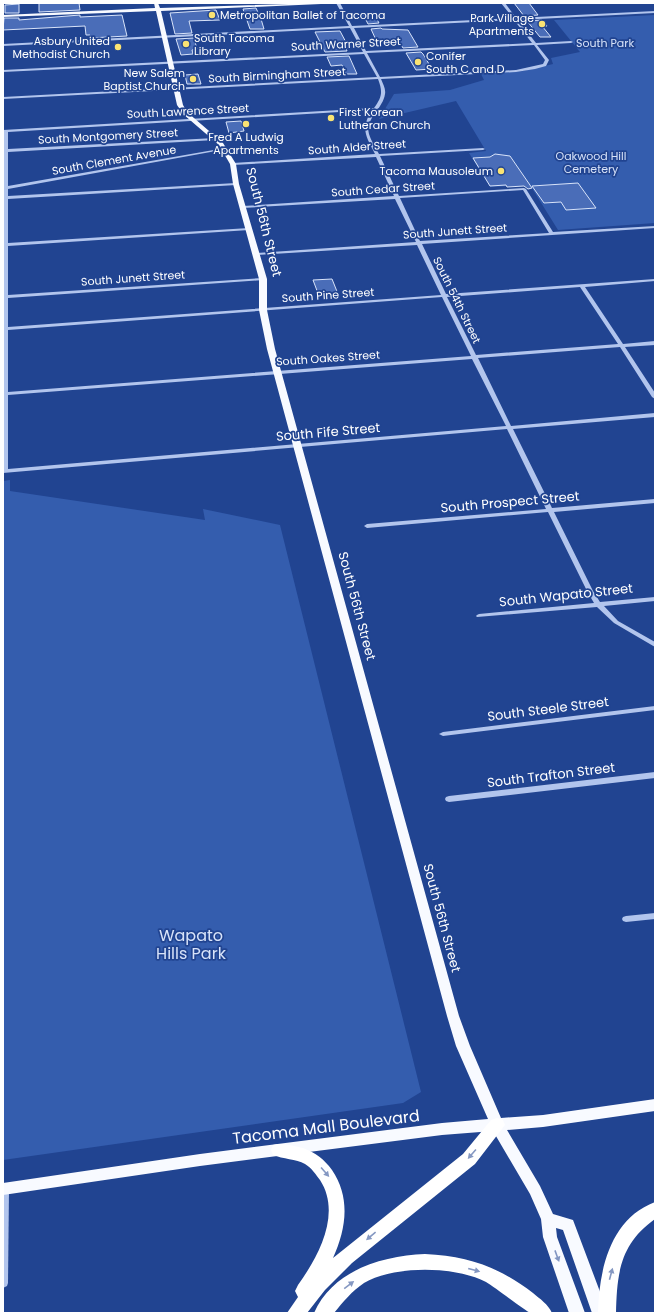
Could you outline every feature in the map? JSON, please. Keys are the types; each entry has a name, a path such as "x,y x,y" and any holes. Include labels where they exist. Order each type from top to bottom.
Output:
{"highway":[{"path":"296,1313 319,1284 346,1257 469,1159 497,1125"},
{"path":"278,1150 310,1158 316,1163 334,1186 337,1202 335,1227 327,1250 310,1282 289,1313"},
{"path":"607,1313 610,1278 620,1243 632,1228 655,1210"},
{"path":"323,1313 346,1286 364,1274 387,1266 415,1263 455,1265 485,1273 514,1289 543,1313"}],"main road":[{"path":"200,7 210,5 258,3"},
{"path":"3,16 157,6 211,8 321,3"},
{"name":"South 56th Street","path":"157,6 165,37 169,62 182,109 225,149 232,164 236,184 263,279 263,310 266,330 447,995 463,1046 497,1125 529,1178 548,1219 550,1237 577,1313"},
{"name":"Tacoma Mall Boulevard","path":"4,1189 162,1165 278,1150 442,1129 543,1121 655,1105"},
{"path":"548,1219 568,1225 590,1281 600,1313"}],"street":[{"name":"South 54th Street","path":"338,3 379,78 384,93 365,127 367,134 418,243 549,511 598,604 616,622 655,645"},
{"path":"502,3 534,43"},
{"path":"3,45 655,12"},
{"name":"South Warner Street","path":"3,71 571,42"},
{"name":"South Birmingham Street","path":"3,98 526,70 543,66 547,63 534,43"},
{"name":"South Lawrence Street","path":"5,131 375,109"},
{"path":"4,471 4,329 6,297 4,198 6,188 5,131"},
{"name":"South Montgomery Street","path":"5,151 215,139"},
{"name":"South Clement Avenue","path":"6,188 225,149"},
{"name":"South Alder Street","path":"232,164 483,149"},
{"path":"4,198 236,184"},
{"name":"South Cedar Street","path":"243,207 524,189 552,234"},
{"name":"South Junett Street","path":"257,254 655,227"},
{"path":"6,245 249,229"},
{"name":"South Junett Street","path":"6,297 263,279"},
{"name":"South Pine Street","path":"4,329 655,280"},
{"path":"582,286 655,397"},
{"name":"South Oakes Street","path":"4,394 655,343"},
{"name":"South Fife Street","path":"4,471 655,415"},
{"name":"South Prospect Street","path":"367,526 655,501"},
{"name":"South Wapato Street","path":"479,616 655,599"},
{"name":"South Steele Street","path":"443,734 655,708"},
{"name":"South Trafton Street","path":"449,799 655,775"},
{"path":"626,920 655,916"},
{"path":"3,1283 4,1189"}],"green space":[{"name":"Oakwood Hill Cemetery","path":"655,15 655,223 558,230 530,185 490,187 469,153 486,151 456,101 379,119 394,94 450,90 484,80 481,74 523,71 553,64 551,58 580,52 554,20"},
{"name":"Wapato Hills Park","path":"10,480 10,491 205,520 203,509 280,525 421,1092 403,1103 3,1160 3,481"}],"building":[{"path":"39,3 79,3 80,10 39,12"},
{"path":"514,3 529,3 538,15 524,16"},
{"path":"19,4 19,13 5,13 5,5"},
{"path":"256,8 264,29 250,29 243,9"},
{"path":"216,10 220,20 189,21 192,33 175,34 170,13"},
{"path":"363,14 374,14 379,23 368,24"},
{"path":"80,15 80,17 122,15 127,36 90,38 90,35 86,35 85,26 3,30 4,18 19,18 19,20"},
{"path":"542,20 547,26 542,26 551,37 540,37 527,21"},
{"path":"381,28 408,30 418,47 403,48 398,40 376,40 371,29"},
{"path":"340,31 349,48 346,48 347,51 325,52 315,32"},
{"name":"South Tacoma Library","path":"194,38 197,49 192,50 193,54 181,55 176,39"},
{"name":"Conifer South C and D","path":"421,52 432,69 416,70 406,53"},
{"path":"349,56 357,74 346,74 342,65 331,66 327,57"},
{"name":"New Salem Baptist Church","path":"198,74 201,84 187,84 185,75"},
{"path":"241,121 244,131 229,133 226,122"},
{"name":"Tacoma Mausoleum","path":"495,154 510,156 532,188 528,189 524,186 507,187 506,185 490,186 473,158 490,157"},
{"name":"Tacoma Mausoleum","path":"578,183 596,208 566,210 561,202 544,203 532,186"},
{"path":"332,279 338,294 319,296 313,280"}],"place":[{"name":"Metropolitan Ballet of Tacoma","path":"212,15"},
{"name":"Park Village Apartments","path":"542,24"},
{"name":"South Tacoma Library","path":"186,44"},
{"name":"Asbury United Methodist Church","path":"118,47"},
{"name":"Conifer South C and D","path":"418,62"},
{"name":"New Salem Baptist Church","path":"193,79"},
{"name":"First Korean Lutheran Church","path":"331,118"},
{"name":"Fred A Ludwig Apartments","path":"246,124"},
{"name":"Tacoma Mausoleum","path":"501,171"}],"park label":[{"name":"South Park","path":"605,43"}]}
